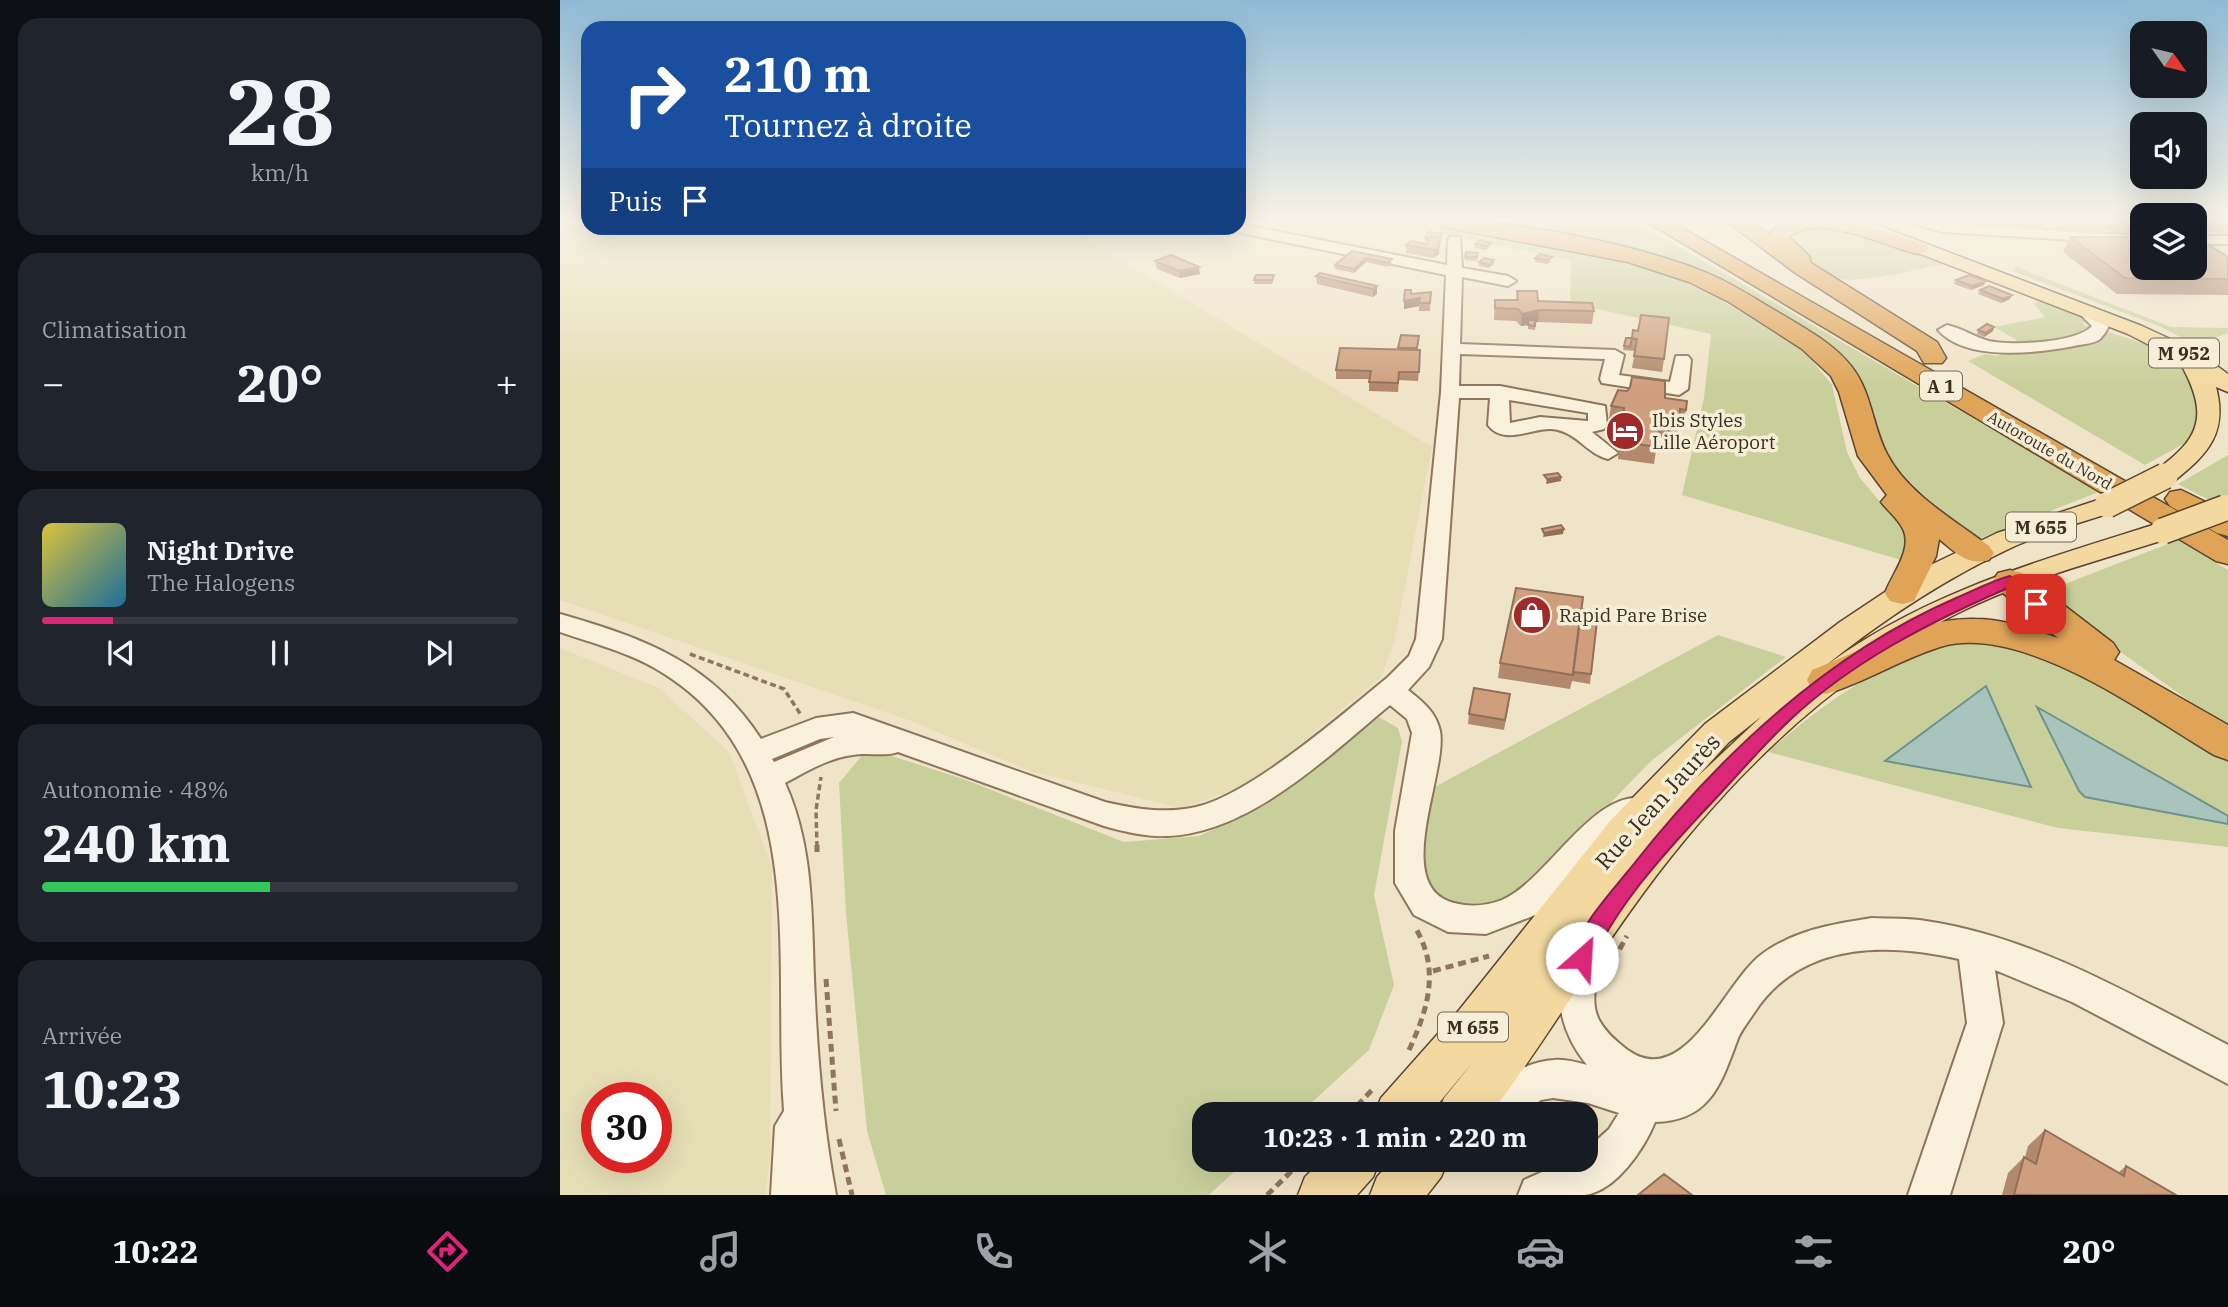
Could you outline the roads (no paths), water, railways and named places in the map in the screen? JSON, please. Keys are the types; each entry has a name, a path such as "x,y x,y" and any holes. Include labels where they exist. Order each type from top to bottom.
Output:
{"highway":[{"path":"1692,276 1734,296 1811,344 1843,373 1857,402 1867,444 1888,477 1977,553"},
{"name":"Autoroute du Nord","path":"1749,276 2228,554"},
{"name":"Autoroute du Nord","path":"1785,276 2227,514"},
{"path":"1815,276 1928,347 1933,358"},
{"path":"1888,477 1883,487 1911,516 1924,544 1923,554 1909,573 1902,593"},
{"path":"2010,581 2115,663 2228,734"},
{"path":"1826,680 1937,634 1975,631 2013,636 2084,660 2228,744"}],"main road":[{"name":"M 952","path":"1992,276 2135,330 2190,357 2228,385"},
{"name":"M 952","path":"2030,276 2137,323 2228,368"},
{"path":"2135,330 2187,361 2202,376 2215,397 2217,415 2213,436 2165,476"},
{"name":"M 655","path":"1977,553 2007,539 2107,505 2228,446"},
{"path":"2010,581 2007,572 2012,557 2107,505"},
{"name":"M 655","path":"2010,581 2163,531 2227,514"},
{"path":"1977,553 2010,581"},
{"name":"Rue Jean Jaurès","path":"1390,1097 1476,1024 1644,808 1717,733 1850,629 1902,593 1977,553"},
{"name":"Rue Jean Jaurès","path":"1470,1102 1631,879 1701,799 1784,715 1826,680 1921,620 2010,581"},
{"path":"1323,1195 1345,1172"},
{"path":"1395,1195 1414,1172"}],"street":[{"path":"761,766 816,729 853,724 884,733 921,751 1133,823 1181,824 1207,819 1240,803 1289,771 1391,690 1420,660 1430,639 1450,392 1454,276"},
{"path":"1476,276 1508,281"},
{"path":"1947,330 1984,347 2019,350 2092,337 2101,326 2084,310"},
{"path":"1452,349 1615,355 1609,379 1679,389 1682,360"},
{"path":"1450,392 1547,396 1598,410 1597,425 1577,430"},
{"path":"1500,392 1497,420 1498,425 1505,429 1528,429 1545,422 1577,430 1608,453"},
{"path":"560,623 646,653 682,673 715,702 761,766 782,815 791,860 799,1056 815,1195"},
{"path":"1391,690 1419,714 1426,733 1410,854 1410,880 1417,896 1432,910 1453,919 1475,921 1498,916 1524,905 1552,882 1608,821 1644,808"},
{"path":"761,766 819,753 842,744 870,741 921,751"},
{"path":"1588,939 1577,973 1574,999 1586,1035 1604,1055 1667,1102 1693,1091 1708,1074 1723,1032 1750,989 1763,974 1793,953 1813,945 1875,932 1914,933 1975,946 2058,979 2228,1065"},
{"path":"1929,1195 1985,1023 1975,946"},
{"path":"792,1195 799,1056"},
{"path":"1506,1102 1524,1088 1563,1079 1649,1090"},
{"path":"1539,1195 1609,1156 1623,1142 1649,1090"}],"water":[{"path":"1986,686 2031,787 1885,761"},
{"path":"2037,707 2228,816 2228,824 2085,797 2079,791"}],"place":[{"name":"Ibis Styles Lille Aéroport","path":"1625,431"},
{"name":"Rapid Pare Brise","path":"1532,615"}]}
